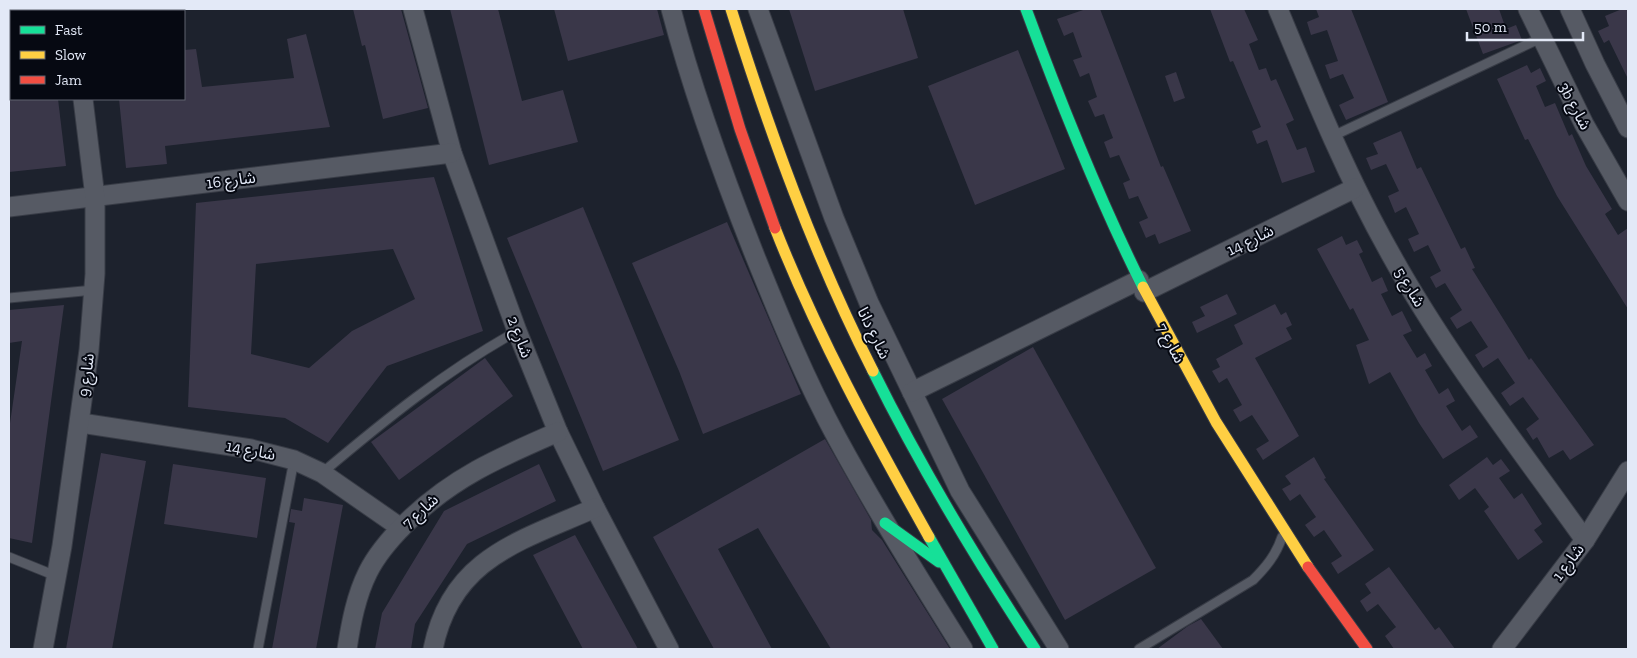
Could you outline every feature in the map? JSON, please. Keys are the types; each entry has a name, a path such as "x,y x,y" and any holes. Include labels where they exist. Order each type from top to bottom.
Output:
{"street":[{"name":"شارع 2","path":"413,9 452,153 517,331 558,432 595,508 669,649"},
{"path":"671,9 702,112 727,186 778,312 836,437 884,523 963,649"},
{"path":"704,9 751,160 785,252 817,324 944,566 993,649"},
{"name":"شارع دانا","path":"731,9 776,147 808,230 846,315 884,393 940,498 992,587 1035,649"},
{"path":"758,9 834,218 869,303 960,491 1059,649"},
{"name":"شارع 7","path":"1026,9 1072,132 1142,286 1202,400 1284,532 1367,649"},
{"name":"شارع 5","path":"1278,9 1355,188 1427,315 1467,375 1585,540"},
{"name":"3b شارع","path":"1528,9 1584,124 1628,201"},
{"path":"1570,9 1595,64 1628,128"},
{"name":"شارع 9","path":"43,649 81,423 94,290 95,197 83,100"},
{"name":"شارع 16","path":"9,207 452,153"},
{"name":"شارع 14","path":"912,392 1355,188"},
{"name":"شارع 14","path":"81,423 251,448 294,460 322,473 401,528"},
{"name":"شارع 7","path":"347,649 357,597 368,571 383,548 401,528 423,506 474,470 558,432"},
{"name":"شارع 1","path":"1502,649 1585,540 1628,471"},
{"path":"433,649 437,631 447,607 461,586 478,567 499,551 595,508"},
{"path":"884,523 944,566"}],"lane":[{"path":"1333,136 1541,38"},
{"path":"9,298 94,290"},
{"path":"322,473 425,388 476,354 517,331"},
{"path":"258,649 294,460"},
{"path":"1139,649 1253,580 1267,566 1278,550 1284,532"},
{"path":"9,557 56,576"}],"building":[{"path":"353,9 401,9 428,108 383,119 365,45 362,46"},
{"path":"450,9 498,9 522,101 563,90 578,142 489,165"},
{"path":"554,9 657,9 664,35 568,61"},
{"path":"789,9 903,9 918,58 815,91"},
{"path":"1086,9 1100,9 1161,167 1163,166 1191,231 1159,244 1155,234 1146,238 1139,222 1148,218 1138,196 1129,199 1123,183 1130,180 1119,155 1110,158 1104,142 1113,138 1104,114 1095,117 1088,101 1097,97 1089,73 1080,77 1073,60 1082,57 1073,32 1064,36 1057,19"},
{"path":"1210,9 1244,9 1258,40 1249,44 1259,70 1266,68 1271,81 1276,79 1294,120 1286,124 1297,150 1306,147 1315,172 1282,183 1267,140 1257,144 1252,131 1261,127 1233,61 1230,62"},
{"path":"1316,9 1351,9 1388,102 1346,120 1339,105 1354,98 1343,74 1330,79 1325,65 1338,61 1327,30 1311,35 1307,22 1319,17"},
{"path":"1466,9 1499,9 1506,29 1516,25 1522,40 1483,54"},
{"path":"1622,9 1628,9 1628,79 1609,40 1604,43 1598,31 1609,26 1605,16"},
{"path":"306,34 330,127 165,146 167,164 126,168 119,100 185,100 185,50 196,49 202,87 294,78 287,39"},
{"path":"1018,50 1065,169 975,205 928,86"},
{"path":"1527,65 1531,73 1540,68 1546,81 1536,86 1545,107 1555,103 1569,136 1572,134 1586,166 1612,209 1605,214 1618,235 1628,228 1628,309 1557,196 1528,139 1525,140 1497,79"},
{"path":"1176,72 1185,98 1174,102 1165,76"},
{"path":"9,99 58,100 66,166 9,172"},
{"path":"1401,131 1417,169 1421,167 1461,249 1465,247 1475,268 1472,269 1529,360 1531,358 1594,445 1570,460 1563,450 1549,458 1537,437 1533,440 1526,429 1539,419 1523,397 1510,406 1501,393 1515,383 1498,358 1483,368 1475,355 1488,347 1471,321 1457,329 1450,318 1462,310 1445,283 1436,288 1430,277 1441,271 1428,245 1414,252 1408,239 1419,234 1406,207 1395,213 1388,196 1399,191 1386,164 1371,170 1366,158 1378,154 1373,143"},
{"path":"434,177 483,331 387,366 328,443 285,418 188,407 196,203","holes":["393,249 415,299 352,331 309,368 251,354 256,264"]},
{"path":"583,207 679,440 603,471 507,238"},
{"path":"727,222 801,394 703,434 679,371 632,263"},
{"path":"1342,236 1346,245 1357,240 1363,252 1359,254 1372,282 1382,277 1388,291 1381,294 1392,316 1402,311 1412,331 1403,335 1417,358 1425,353 1432,366 1425,370 1439,394 1448,388 1455,401 1446,406 1462,431 1470,425 1478,437 1443,459 1419,423 1390,372 1369,384 1356,345 1369,340 1353,308 1350,310 1317,249"},
{"path":"1227,294 1237,314 1197,333 1192,322 1205,316 1200,307"},
{"path":"1275,304 1281,315 1286,312 1292,325 1286,328 1292,339 1255,358 1299,436 1263,460 1256,449 1269,441 1252,415 1240,422 1233,410 1242,405 1227,378 1219,383 1212,371 1220,367 1216,359 1243,344 1234,325"},
{"path":"64,305 32,543 9,538 9,430 22,341 9,343 9,310"},
{"path":"1033,347 1156,568 1065,620 942,399"},
{"path":"485,358 513,396 399,480 371,442"},
{"path":"825,439 871,520 872,530 882,540 950,649 831,649 758,528 718,549 772,649 714,649 653,537"},
{"path":"101,453 146,461 112,649 66,649"},
{"path":"1314,457 1326,478 1324,479 1374,550 1338,574 1331,563 1342,556 1324,530 1314,537 1305,525 1316,517 1300,494 1290,501 1282,489 1291,484 1285,476"},
{"path":"1487,457 1493,465 1501,459 1510,471 1499,478 1514,499 1522,493 1542,524 1534,530 1543,542 1518,560 1484,511 1489,507 1475,488 1459,500 1449,485"},
{"path":"173,464 266,478 257,538 164,524"},
{"path":"539,464 556,501 467,544 415,624 411,649 375,649 382,613 444,511"},
{"path":"304,498 343,505 316,649 272,649 295,523 289,522 291,509 302,511"},
{"path":"575,535 638,649 583,649 533,555"},
{"path":"1389,567 1435,630 1439,627 1455,649 1394,649 1385,636 1396,627 1378,604 1367,612 1360,601 1371,593 1365,584"},
{"path":"1201,619 1223,649 1157,649 1188,626"}],"traffic: fast":[{"path":"1026,9 1081,150 1143,287"},
{"path":"873,371 910,443 950,513 1035,649"},
{"path":"885,523 939,562"},
{"path":"929,537 993,649"}],"traffic: slow":[{"path":"731,9 761,102 794,193 831,283 873,371"},
{"path":"775,228 827,346 929,537"},
{"path":"1143,287 1216,422 1308,567"}],"traffic: jam":[{"path":"704,9 740,129 775,228"},
{"path":"1308,567 1367,649"}]}
